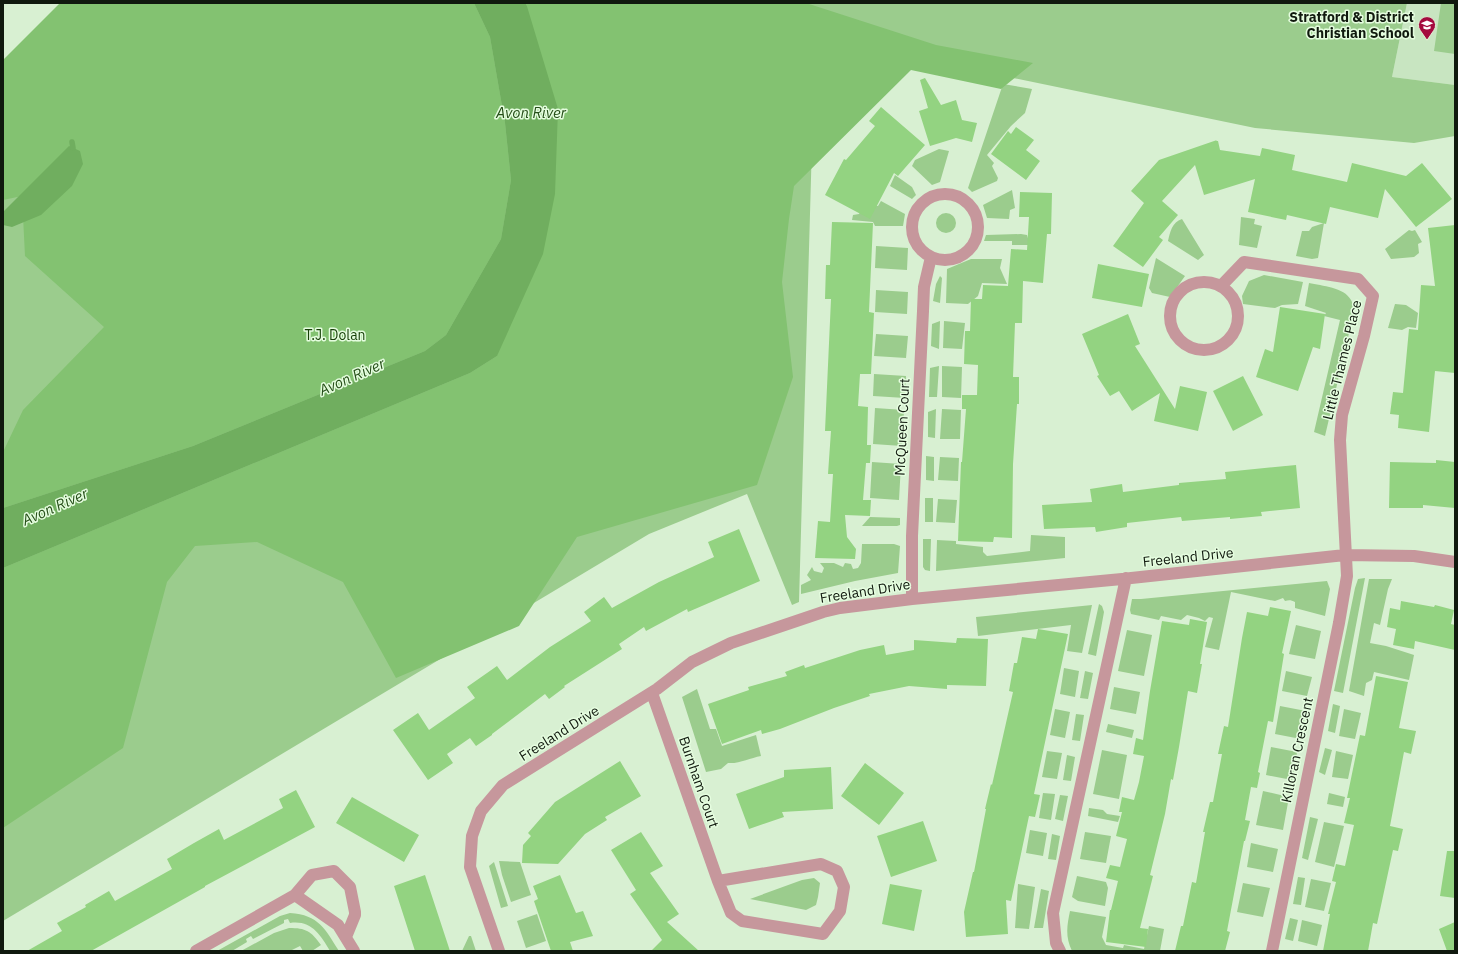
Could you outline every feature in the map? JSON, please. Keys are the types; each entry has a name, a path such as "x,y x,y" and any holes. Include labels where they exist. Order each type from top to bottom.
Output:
{"street":[{"path":"953,194 970,205 976,215 978,229 975,240 964,253 954,258 942,260 931,257 919,248 914,238 911,227 913,216 922,202 932,196 953,194"},
{"name":"McQueen Court","path":"912,599 912,536 924,287 931,257"},
{"name":"Little Thames Place","path":"1221,286 1244,262 1358,279 1373,296 1364,336 1342,415 1340,440 1345,555"},
{"path":"1198,282 1210,282 1221,286 1232,295 1237,306 1238,316 1236,328 1226,342 1218,347 1206,350 1190,347 1180,340 1174,332 1170,320 1171,308 1178,294 1187,286 1198,282"},
{"name":"Freeland Drive","path":"498,951 470,868 472,836 481,811 503,785 652,693 692,662 731,643 823,612 840,608 912,599 1345,555 1414,556 1455,562"},
{"name":"Killoran Crescent","path":"1272,951 1339,623 1347,576 1345,555"},
{"path":"1060,951 1056,943 1053,913 1126,578"},
{"name":"Burnham Court","path":"652,693 718,881 731,913 742,921 823,934 840,911 844,887 837,871 822,864 718,881"},
{"path":"196,951 295,895 312,875 334,870 350,887 355,912 346,937"},
{"path":"295,895 338,925 354,951"}],"shaded area":[{"name":"Stratford & District Christian School","path":"1407,3 1455,3 1455,85 1392,77"}],"green space":[{"path":"60,3 474,3 490,37 505,123 511,180 501,239 446,335 425,351 193,446 3,508 3,452 23,410 104,327 25,256 22,196 3,200 3,60"},
{"name":"T.J. Dolan","path":"64,3 1407,3 1392,77 1455,85 1455,136 1414,143 1255,128 815,37 799,602 792,605 747,494 649,534 3,921 3,61"},
{"path":"526,3 806,3 936,45 1033,63 1001,89 911,70 794,186 782,282 793,377 757,485 577,537 519,626 396,678 343,582 257,542 195,546 167,582 123,748 3,828 3,568 470,373 497,356"},
{"path":"1441,3 1455,3 1455,54 1434,51"},
{"path":"1003,84 1032,89 1025,113 1011,126 987,155 994,163 992,166 998,178 997,181 972,192 968,188"},
{"path":"939,149 949,151 940,182 932,185 912,166 915,160"},
{"path":"895,175 912,187 916,195 912,199 890,186"},
{"path":"1012,190 1015,208 1010,210 1009,219 987,218 983,205"},
{"path":"881,201 905,214 903,226 875,226 873,222 852,220 853,215 859,214 865,204 878,206"},
{"path":"946,213 953,216 956,223 953,230 946,233 939,230 936,223 939,216"},
{"path":"1241,217 1255,219 1254,224 1262,226 1257,248 1239,245"},
{"path":"1182,219 1204,255 1198,260 1168,241 1174,225"},
{"path":"1324,223 1318,258 1312,259 1296,256 1302,231 1309,231 1312,227"},
{"path":"1409,230 1415,230 1422,242 1418,244 1419,253 1414,257 1391,259 1385,249"},
{"path":"986,235 1027,235 1030,245 1012,245 1012,241 984,241"},
{"path":"876,246 908,248 907,270 875,268"},
{"path":"1156,258 1185,276 1170,297 1152,293 1149,288"},
{"path":"971,259 1002,259 1000,268 1007,284 982,283 978,296 968,304 946,303 947,269"},
{"path":"1264,275 1303,282 1298,304 1282,305 1275,308 1243,304 1242,296 1249,281"},
{"path":"940,276 942,278 940,303 933,301 936,284"},
{"path":"1309,283 1343,292 1351,300 1353,306 1353,316 1325,436 1314,432 1340,320 1324,316 1326,313 1305,306"},
{"path":"876,290 908,292 907,314 875,312"},
{"path":"1395,304 1406,305 1418,313 1416,328 1408,327 1402,330 1388,328"},
{"path":"940,321 939,349 931,346 932,324"},
{"path":"944,321 965,323 962,349 943,348"},
{"path":"876,334 908,336 906,358 874,356"},
{"path":"939,366 937,397 929,397 930,368"},
{"path":"942,366 962,367 961,398 942,397"},
{"path":"874,374 906,376 905,398 873,396"},
{"path":"875,408 904,410 902,446 873,444"},
{"path":"936,409 935,438 928,437 928,412"},
{"path":"942,409 961,410 960,439 940,439"},
{"path":"926,456 934,457 934,481 926,480"},
{"path":"940,457 959,458 958,481 938,480"},
{"path":"872,462 901,464 899,500 870,498"},
{"path":"925,498 933,498 933,522 925,522"},
{"path":"938,499 957,500 955,523 936,522"},
{"path":"870,517 900,518 900,525 862,526"},
{"path":"1031,535 1065,537 1065,558 936,571 937,540 956,541 956,544 983,547 983,552 987,556 1030,551"},
{"path":"923,539 931,539 930,571 925,570 923,567"},
{"path":"862,544 894,544 900,546 898,573 855,581 801,594 801,585 811,580 807,575 812,567 814,571 822,573 824,568 820,563 834,563 843,567 845,563 851,564 853,569 858,568 861,563"},
{"path":"1365,578 1343,693 1334,691 1355,588 1358,579"},
{"path":"1369,579 1392,579 1388,589 1380,625 1374,623 1370,643 1386,646 1414,655 1409,680 1374,672 1372,680 1366,683 1364,696 1349,691"},
{"path":"1327,581 1330,589 1325,616 1295,608 1295,602 1290,600 1285,601 1283,598 1275,601 1231,592 1219,650 1205,647 1213,618 1209,617 1205,621 1187,615 1181,620 1161,616 1159,620 1131,614 1130,610 1132,599"},
{"path":"1099,604 1102,606 1104,612 1096,656 1088,654"},
{"path":"1092,605 1082,653 1067,651 1071,625 978,636 976,617"},
{"path":"1296,625 1321,631 1315,659 1289,654"},
{"path":"1127,630 1152,635 1144,676 1118,671"},
{"path":"1064,668 1079,671 1075,697 1060,694"},
{"path":"1085,671 1093,673 1088,699 1080,698"},
{"path":"1286,671 1312,677 1307,696 1282,691"},
{"path":"1114,687 1140,692 1136,714 1110,709"},
{"path":"697,689 710,729 716,729 722,746 756,735 761,756 740,762 728,763 721,769 706,772 682,697"},
{"path":"1333,704 1340,706 1335,733 1328,731"},
{"path":"1280,706 1306,711 1301,739 1275,734"},
{"path":"1055,709 1070,712 1065,738 1050,735"},
{"path":"1344,709 1361,713 1355,739 1339,736"},
{"path":"1076,714 1084,715 1080,741 1072,740"},
{"path":"1108,724 1134,730 1132,738 1106,732"},
{"path":"1271,747 1297,752 1292,780 1266,775"},
{"path":"1325,748 1332,750 1325,775 1319,772"},
{"path":"1102,750 1127,755 1119,799 1093,794"},
{"path":"1047,751 1062,753 1057,779 1042,777"},
{"path":"1336,751 1353,755 1348,779 1332,777"},
{"path":"1067,755 1075,757 1071,781 1063,780"},
{"path":"1263,791 1289,797 1283,830 1256,825"},
{"path":"1043,793 1055,794 1051,820 1039,818"},
{"path":"1329,793 1345,797 1343,807 1327,804"},
{"path":"1060,795 1068,796 1063,821 1055,819"},
{"path":"1089,808 1103,810 1107,814 1120,816 1118,822 1088,816"},
{"path":"1310,817 1318,819 1308,860 1302,858"},
{"path":"1324,822 1344,826 1334,867 1315,862"},
{"path":"1030,830 1047,833 1043,856 1026,853"},
{"path":"1085,832 1111,836 1106,863 1080,859"},
{"path":"1052,834 1060,836 1056,860 1048,859"},
{"path":"1251,843 1278,849 1273,872 1247,867"},
{"path":"499,861 520,862 531,895 511,902"},
{"path":"494,862 508,906 501,908 489,866"},
{"path":"1077,876 1106,882 1108,888 1105,906 1078,901 1072,897"},
{"path":"1298,877 1305,878 1301,905 1293,904"},
{"path":"814,878 820,883 816,905 806,910 750,899 802,880"},
{"path":"1311,879 1331,883 1324,911 1305,907"},
{"path":"1243,883 1270,888 1263,917 1237,912"},
{"path":"1018,884 1035,887 1029,929 1015,928"},
{"path":"1041,889 1049,891 1043,928 1034,928"},
{"path":"1070,911 1106,917 1102,937 1106,945 1123,948 1124,945 1144,949 1149,926 1164,929 1160,951 1072,951 1068,941 1067,931"},
{"path":"290,913 300,914 315,920 330,936 339,951 330,951 318,934 309,926 290,923 288,919 284,920 284,923 253,939 251,936 246,939 247,942 232,951 217,951 280,916"},
{"path":"537,914 546,941 526,948 517,921"},
{"path":"1290,918 1298,920 1293,941 1285,939"},
{"path":"1302,920 1322,925 1317,946 1298,941"},
{"path":"289,928 308,931 321,945 312,951 303,951 300,946 290,951 241,951 274,933"},
{"path":"469,936 471,936 476,951 462,951"}],"water":[{"name":"Avon River","path":"474,3 526,3 558,109 555,194 543,254 497,356 470,373 3,568 3,508 193,446 425,351 446,335 501,239 511,180 505,123 490,37"},
{"path":"69,146 80,151 83,164 72,186 41,215 12,227 3,225 3,212"}],"building":[{"path":"925,78 941,105 956,100 962,120 977,123 972,142 956,138 930,146 919,111 928,108 920,80"},
{"path":"881,107 925,145 898,176 894,173 870,219 825,195 844,159 846,160 875,126 869,121"},
{"path":"1016,127 1034,140 1026,150 1040,161 1026,180 991,154 1008,131 1011,134"},
{"path":"1217,140 1216,141 1218,141 1220,150 1260,156 1262,148 1295,155 1292,170 1347,182 1352,163 1406,176 1422,163 1452,199 1416,227 1385,189 1378,218 1330,207 1326,224 1287,215 1286,220 1248,212 1255,179 1204,195 1195,165 1162,201 1178,215 1159,237 1163,240 1143,267 1113,246 1144,203 1131,191 1159,160"},
{"path":"1020,192 1052,193 1051,234 1047,234 1043,283 1023,281 1022,323 1015,323 1013,377 1019,377 1019,404 1017,404 1013,464 1012,538 994,537 993,542 958,541 961,462 966,409 962,409 962,395 977,395 978,365 964,364 965,331 970,331 971,299 982,299 983,285 1008,286 1011,249 1027,250 1029,217 1019,217"},
{"path":"832,222 873,223 869,312 874,313 871,374 860,374 858,406 868,407 867,445 871,445 870,463 866,463 863,500 871,500 870,516 845,515 847,537 856,549 855,559 815,558 818,521 830,522 833,474 828,474 831,431 825,431 831,299 825,299 826,265 830,265"},
{"path":"1455,225 1455,373 1435,371 1429,432 1398,428 1399,415 1390,414 1393,392 1403,393 1409,329 1418,330 1421,285 1435,286 1428,228"},
{"path":"1098,264 1149,274 1142,307 1092,298"},
{"path":"1280,307 1325,314 1320,349 1313,347 1298,391 1256,377 1265,349 1273,352"},
{"path":"1128,314 1140,344 1135,346 1175,409 1180,386 1207,392 1198,431 1154,421 1160,393 1132,411 1119,391 1110,396 1097,376 1099,375 1082,334"},
{"path":"1243,376 1263,415 1233,431 1213,391"},
{"path":"1436,460 1455,462 1455,508 1423,505 1423,508 1389,508 1390,462 1436,463"},
{"path":"1296,465 1300,508 1261,512 1262,516 1230,519 1230,517 1182,521 1181,517 1127,523 1127,527 1096,532 1095,527 1044,529 1042,505 1092,502 1090,489 1122,484 1123,492 1179,485 1179,483 1226,479 1225,472"},
{"path":"739,529 760,581 688,612 687,609 646,631 644,627 619,644 622,649 564,686 565,687 549,699 545,694 476,746 470,738 447,754 453,763 428,780 393,730 418,713 429,730 475,698 467,687 497,666 507,680 550,647 591,621 584,612 604,597 612,608 659,582 714,557 708,542"},
{"path":"1401,601 1434,607 1435,605 1454,610 1451,624 1455,625 1455,650 1415,641 1414,649 1393,645 1396,629 1387,627 1390,608 1400,610"},
{"path":"1270,607 1291,611 1282,653 1284,654 1273,722 1268,721 1258,772 1260,773 1257,788 1251,787 1245,820 1250,821 1244,841 1227,931 1230,932 1225,951 1175,951 1181,926 1183,926 1192,882 1196,883 1205,832 1203,832 1210,802 1213,802 1222,754 1218,754 1224,726 1228,727 1247,612 1268,616"},
{"path":"1190,619 1207,622 1200,664 1202,664 1197,693 1188,691 1173,780 1171,779 1165,814 1150,875 1153,876 1140,928 1148,929 1146,947 1106,942 1110,910 1118,881 1106,878 1110,865 1120,867 1127,839 1116,836 1122,812 1119,812 1122,797 1134,800 1139,782 1144,756 1133,754 1136,738 1143,740 1162,621 1189,625"},
{"path":"1038,629 1068,634 1034,794 1040,795 1035,817 1029,816 1011,901 1006,900 1008,934 966,937 964,912 974,872 985,809 991,784 992,785 1013,692 1009,691 1014,663 1017,663 1022,637 1036,639"},
{"path":"957,638 988,639 986,686 947,685 947,689 909,686 869,694 870,696 780,729 762,734 761,730 722,744 708,704 749,690 748,687 787,676 785,672 804,665 805,668 860,650 884,645 886,655 914,650 914,640 956,643"},
{"path":"1376,676 1408,682 1399,728 1416,731 1411,754 1404,752 1390,826 1403,829 1398,851 1393,850 1377,924 1373,923 1368,951 1323,951 1330,914 1328,914 1336,882 1332,881 1336,864 1345,866 1354,825 1344,823 1350,798 1347,798 1360,735 1365,736"},
{"path":"620,761 641,796 605,817 607,820 585,834 558,864 522,863 523,845 531,836 528,833 555,802"},
{"path":"865,763 904,793 879,825 841,796"},
{"path":"831,767 833,809 782,812 784,817 749,829 736,794 784,777 784,770"},
{"path":"296,790 315,827 205,886 91,951 27,951 62,931 57,923 86,907 85,905 109,891 115,901 172,869 167,859 219,829 224,840 283,808 279,799"},
{"path":"352,797 419,835 404,862 336,823"},
{"path":"923,821 937,861 891,877 877,836"},
{"path":"641,832 663,866 650,873 679,914 667,922 699,951 651,951 662,940 630,894 636,890 611,850"},
{"path":"1447,851 1455,851 1455,898 1440,896"},
{"path":"425,875 450,951 415,951 394,886"},
{"path":"560,875 576,913 583,911 593,936 570,942 573,951 551,951 534,901 538,899 533,886"},
{"path":"890,884 922,890 914,931 882,924"},
{"path":"1455,922 1455,951 1447,951 1439,929"}],"waterway":[{"path":"72,142 73,148"}],"place":[{"name":"Stratford & District Christian School","path":"1427,40"}]}
